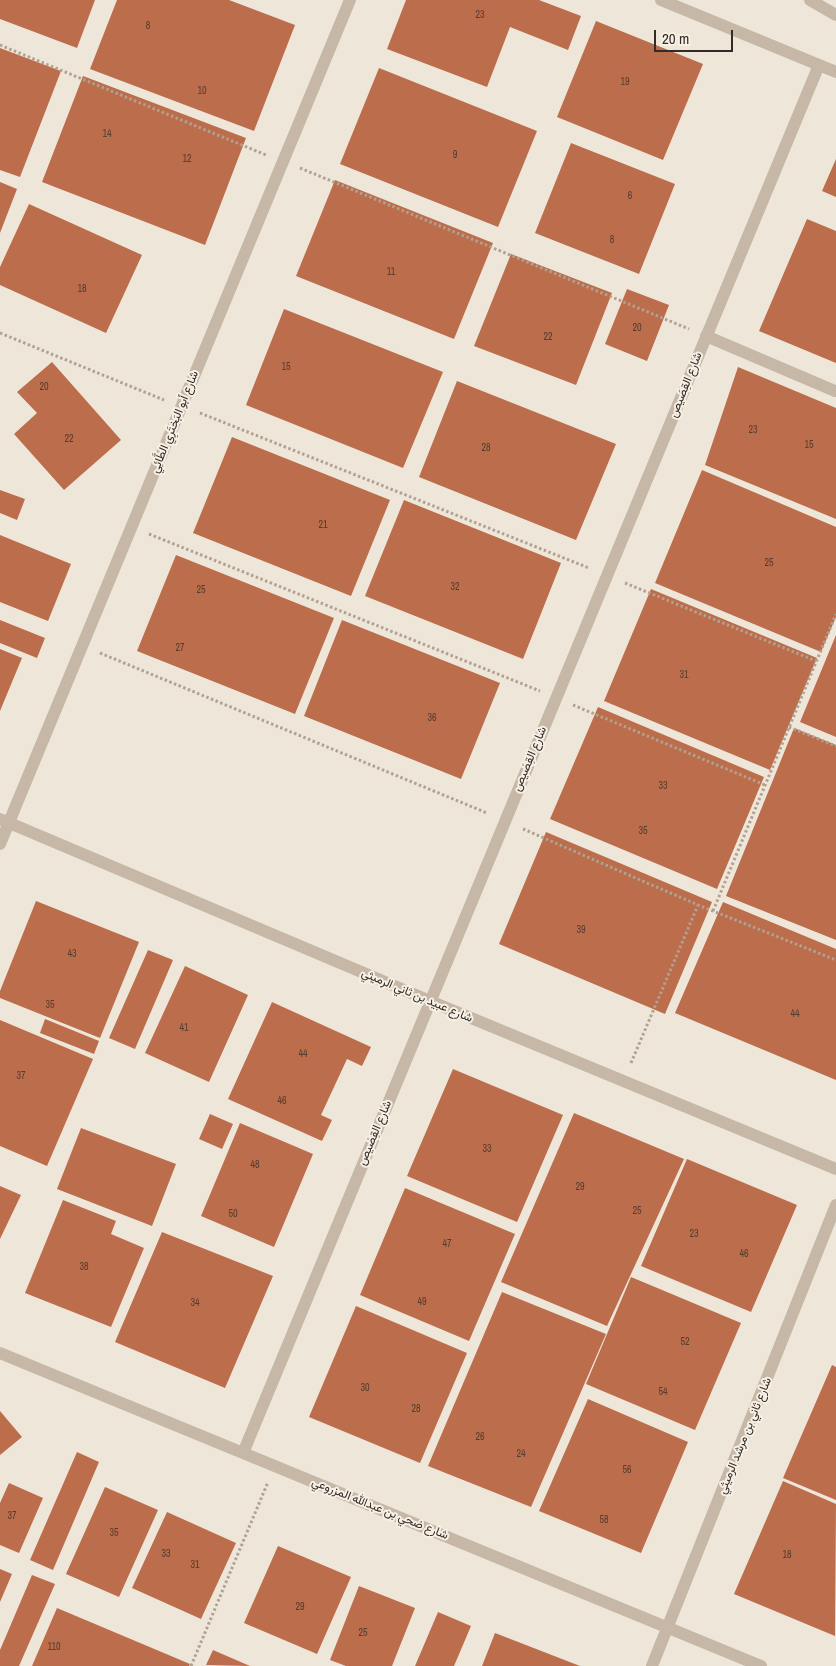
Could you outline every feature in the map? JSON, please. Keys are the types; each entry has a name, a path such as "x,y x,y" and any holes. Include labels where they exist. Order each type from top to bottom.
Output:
{"street":[{"name":"شارع أبو البَختَرِي الطَّائِي","path":"0,844 4,821 132,527 350,0"},
{"path":"661,0 836,72"},
{"path":"810,0 836,16"},
{"name":"شارع القِصَيص","path":"242,1453 819,65"},
{"path":"706,336 834,391"},
{"name":"شارع عبيد بن ثاني الرميثي","path":"4,821 430,1001 836,1169"},
{"name":"شارع ثاني بن مرشد الرميثي","path":"652,1666 836,1205"},
{"name":"شارع ضحي بن عبدالله المزروعي","path":"0,1353 761,1666"}],"path":[{"path":"0,44 706,336"},
{"path":"0,333 181,407 607,575 816,661"},
{"path":"132,527 556,698 765,785"},
{"path":"713,911 836,614"},
{"path":"81,646 505,821 698,905 836,960"},
{"path":"789,727 836,746"},
{"path":"623,1081 698,905"},
{"path":"190,1666 275,1466"}],"building":[{"path":"0,0 95,0 77,48 0,19"},
{"path":"117,0 229,0 295,25 254,131 90,69"},
{"path":"406,0 539,0 581,16 568,50 510,27 487,87 387,49"},
{"path":"596,21 703,64 663,160 557,117"},
{"path":"0,48 61,71 20,177 0,170"},
{"path":"379,68 537,131 498,227 340,164"},
{"path":"83,76 246,138 205,245 42,182"},
{"path":"571,143 675,184 639,274 535,233"},
{"path":"836,159 836,197 822,191"},
{"path":"335,180 493,243 454,339 296,276"},
{"path":"0,182 17,189 0,233"},
{"path":"29,204 142,255 106,333 0,285 0,267"},
{"path":"807,219 836,231 836,363 759,331"},
{"path":"511,254 612,293 576,385 474,346"},
{"path":"627,289 669,305 647,361 605,344"},
{"path":"284,309 443,372 403,468 246,405"},
{"path":"52,362 121,440 64,490 14,434 37,413 17,392"},
{"path":"738,367 836,408 836,519 705,465"},
{"path":"457,381 616,444 576,540 419,477"},
{"path":"232,437 390,500 351,596 193,533"},
{"path":"702,470 836,527 836,617 821,652 655,583"},
{"path":"0,490 25,499 17,520 0,513"},
{"path":"404,500 561,563 523,659 365,596"},
{"path":"0,535 71,564 48,621 0,602"},
{"path":"176,555 334,618 295,714 137,651"},
{"path":"651,589 817,658 770,770 604,701"},
{"path":"0,620 45,638 37,658 0,643"},
{"path":"342,620 500,683 461,779 304,716"},
{"path":"836,635 836,737 800,722"},
{"path":"0,649 22,658 0,711"},
{"path":"598,707 764,777 717,889 550,819"},
{"path":"794,728 836,745 836,940 726,896"},
{"path":"546,832 712,902 665,1014 499,944"},
{"path":"36,901 139,942 100,1038 0,998 0,991"},
{"path":"723,902 836,949 836,1080 675,1013"},
{"path":"148,950 173,960 135,1049 109,1038"},
{"path":"185,966 248,995 209,1082 145,1053"},
{"path":"272,1002 371,1047 362,1066 347,1059 321,1115 332,1120 322,1141 228,1099"},
{"path":"45,1019 99,1041 94,1054 40,1033"},
{"path":"0,1020 93,1059 47,1166 0,1146"},
{"path":"453,1069 563,1115 517,1222 407,1176"},
{"path":"574,1113 684,1159 607,1326 501,1282"},
{"path":"210,1114 233,1124 222,1149 199,1139"},
{"path":"240,1123 313,1154 274,1247 201,1216"},
{"path":"81,1128 176,1164 152,1226 57,1189"},
{"path":"687,1159 797,1205 751,1312 641,1266"},
{"path":"0,1186 21,1195 0,1239"},
{"path":"405,1188 515,1234 469,1341 360,1295"},
{"path":"63,1200 116,1221 111,1234 144,1248 111,1327 25,1293"},
{"path":"162,1232 273,1276 225,1388 115,1342"},
{"path":"631,1277 741,1323 695,1430 586,1384"},
{"path":"502,1292 606,1334 531,1507 428,1466"},
{"path":"356,1306 467,1353 420,1463 309,1417"},
{"path":"832,1365 836,1367 836,1500 783,1478"},
{"path":"588,1399 688,1442 641,1553 539,1511"},
{"path":"0,1411 22,1437 0,1455"},
{"path":"77,1452 99,1462 53,1570 30,1560"},
{"path":"783,1481 836,1504 835,1636 734,1594"},
{"path":"9,1483 43,1498 19,1553 0,1545 0,1503"},
{"path":"105,1487 158,1510 119,1597 66,1574"},
{"path":"167,1512 236,1543 201,1619 132,1588"},
{"path":"278,1546 351,1577 317,1654 244,1623"},
{"path":"0,1569 12,1574 0,1602"},
{"path":"32,1575 55,1584 19,1666 0,1666 0,1650"},
{"path":"359,1586 415,1608 392,1666 346,1666 330,1660"},
{"path":"57,1608 190,1664 189,1666 32,1666"},
{"path":"438,1612 471,1626 454,1666 415,1666"},
{"path":"495,1633 580,1666 482,1666"},
{"path":"213,1650 250,1666 206,1665"}]}
